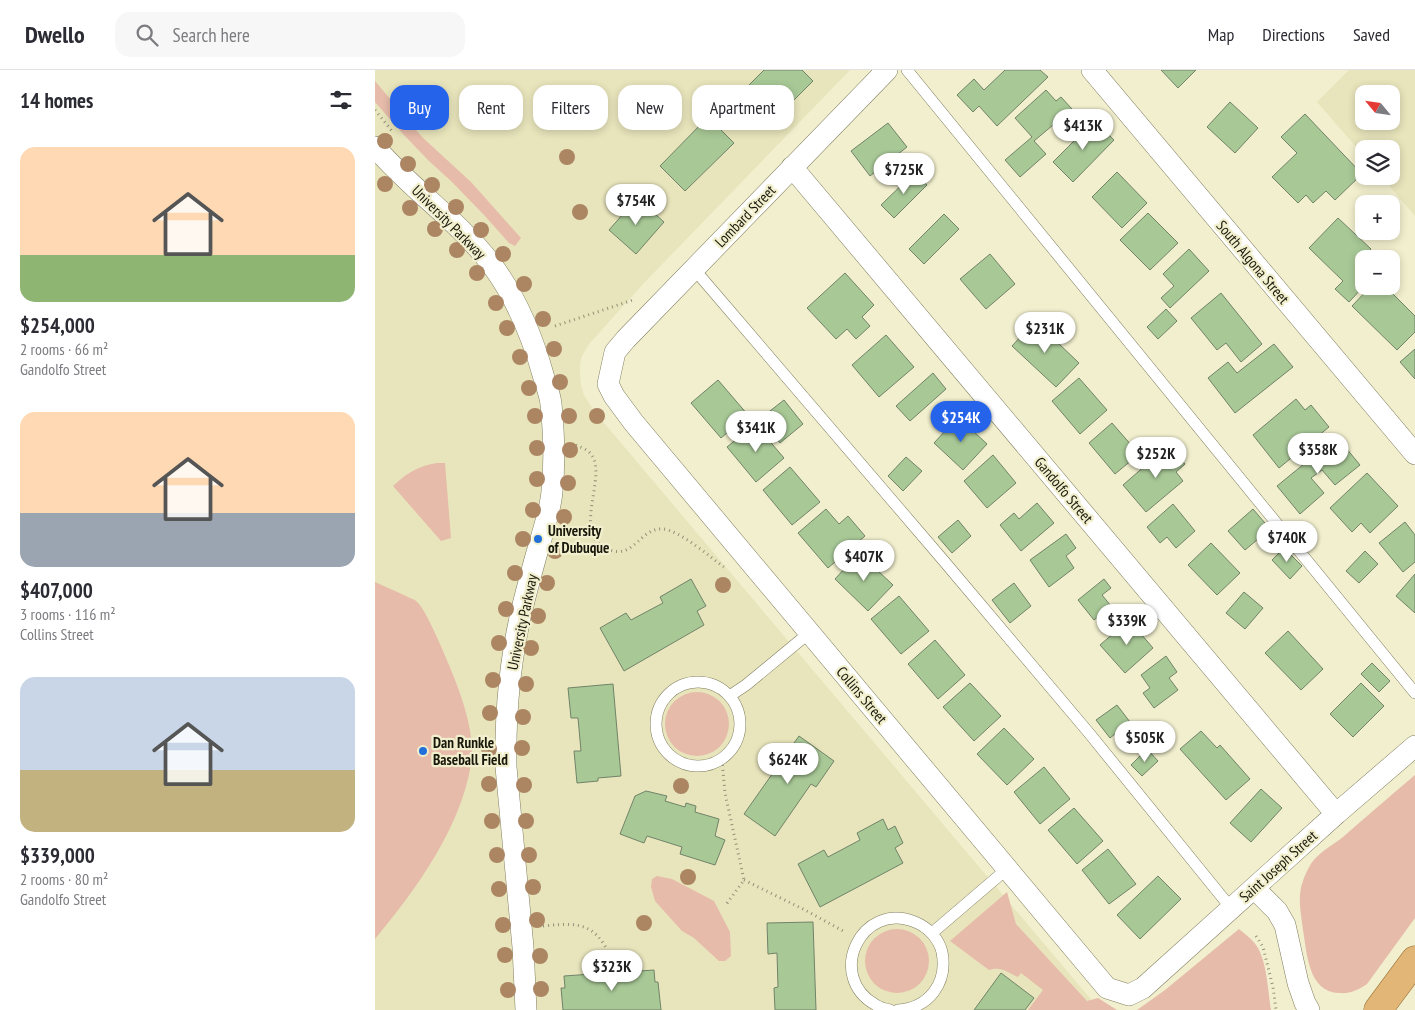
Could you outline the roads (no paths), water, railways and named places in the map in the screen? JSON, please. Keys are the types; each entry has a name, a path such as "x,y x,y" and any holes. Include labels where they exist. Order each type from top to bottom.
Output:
{"highway":[{"path":"1378,1010 1415,960"}],"street":[{"name":"Lombard Street","path":"611,366 615,352 650,314 887,70"},
{"name":"South Algona Street","path":"1092,70 1415,454"},
{"name":"University Parkway","path":"375,147 492,265 514,300 528,329 538,355 551,402 554,454 552,493 517,631 511,671 506,740 523,947 526,1010"},
{"name":"Gandolfo Street","path":"792,167 1336,814"},
{"name":"Collins Street","path":"611,366 608,384 614,396 634,423 1107,988 1129,995 1143,988"},
{"name":"Saint Joseph Street","path":"1143,988 1336,814 1415,746"},
{"path":"1254,888 1277,911 1285,924 1298,983 1309,1010"}],"lane":[{"path":"907,70 1415,693"},
{"path":"694,269 1089,733 1231,908"},
{"path":"731,696 809,633"},
{"path":"697,682 711,684 731,696 739,712 741,725 738,739 732,750 722,760 709,766 695,767 681,763 669,755 661,744 657,731 657,717 662,703 671,692 683,685 697,682"},
{"path":"932,933 1008,868"},
{"path":"890,1010 876,1006 863,996 855,983 851,968 852,954 858,939 867,928 880,921 893,918 908,918 921,924 932,933 940,946 944,962 941,978 934,992 922,1003 907,1009 897,1010"}],"place":[{"name":"University of Dubuque","path":"538,539"},
{"name":"Dan Runkle Baseball Field","path":"423,751"}]}
